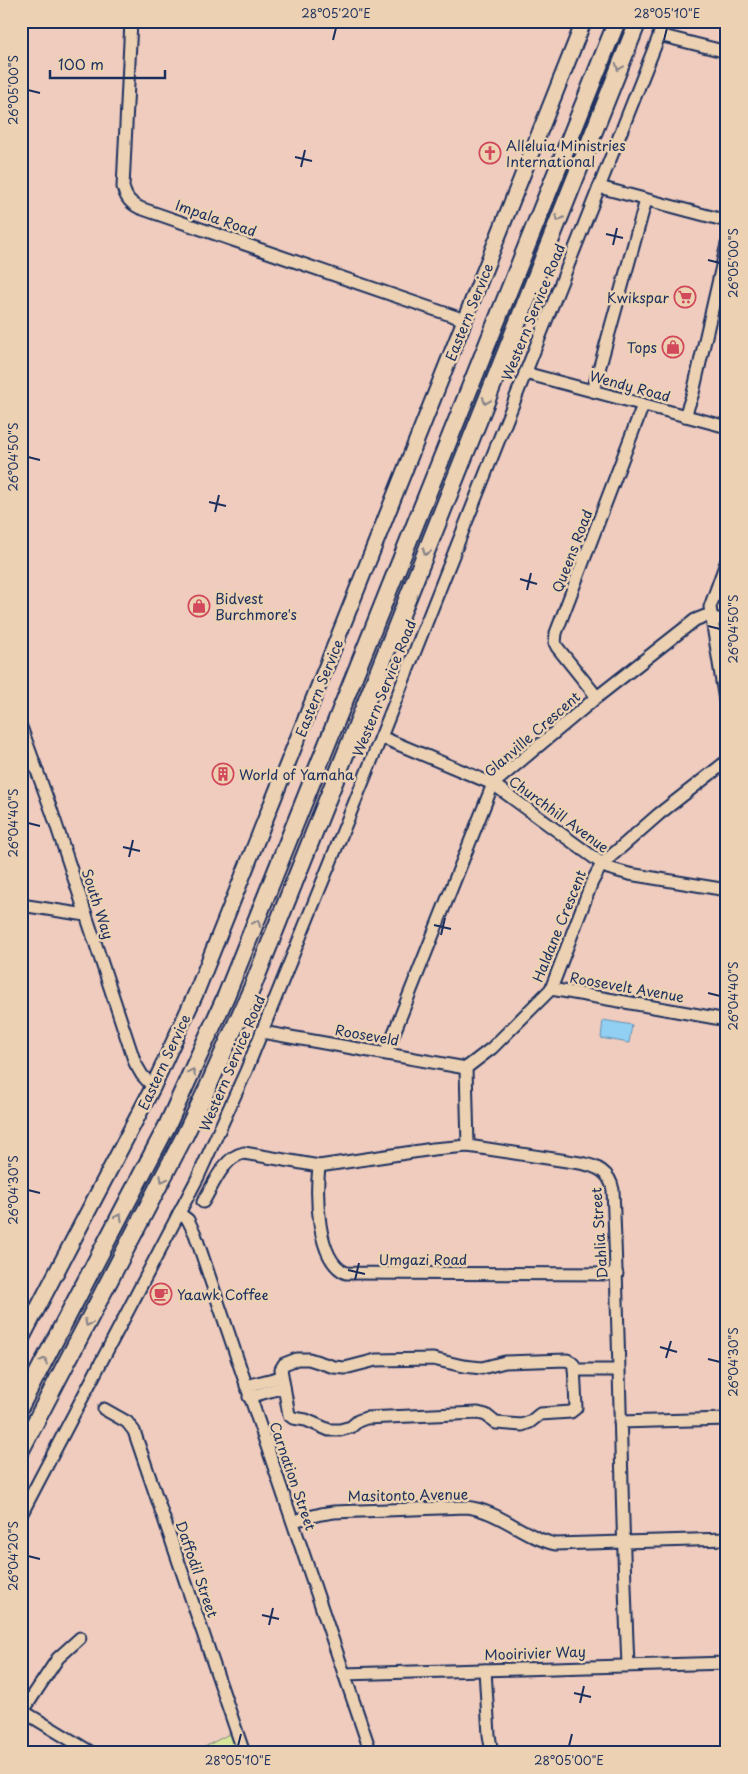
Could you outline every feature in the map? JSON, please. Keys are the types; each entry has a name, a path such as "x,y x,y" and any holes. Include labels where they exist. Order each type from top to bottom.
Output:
{"highway":[{"path":"21,1404 167,1126 226,996 616,21"},
{"path":"21,1450 185,1136 252,988 638,21"}],"main road":[{"name":"Eastern Service","path":"21,1340 153,1087 196,993 584,21"}],"street":[{"name":"Impala Road","path":"131,21 123,187 125,195 130,202 140,208 465,320"},
{"name":"Western Service Road","path":"21,1514 179,1213 218,1134 262,1032 665,21"},
{"path":"659,35 727,52"},
{"path":"599,187 727,221"},
{"path":"593,391 646,200"},
{"path":"685,416 693,393 727,244"},
{"name":"Wendy Road","path":"525,373 727,427"},
{"name":"Queens Road","path":"598,697 557,647 555,643 556,632 643,405"},
{"path":"727,560 710,604 727,713"},
{"name":"Glanville Crescent","path":"386,1053 493,784 695,620 705,616 711,617"},
{"path":"711,617 727,621"},
{"name":"South Way","path":"21,726 52,812 135,1063 142,1075 153,1087"},
{"name":"Churchhill Avenue","path":"381,737 493,784 602,864 614,870 727,890"},
{"name":"Haldane Crescent","path":"466,1068 492,1048 552,989 592,882 602,864 659,814 727,761"},
{"path":"21,905 86,915"},
{"name":"Roosevelt Avenue","path":"552,989 727,1020"},
{"name":"Rooseveld","path":"262,1032 466,1068"},
{"path":"466,1068 468,1146"},
{"name":"Dahlia Street","path":"203,1202 228,1162 235,1156 244,1153 319,1166 433,1149 468,1146 580,1162 597,1167 609,1177 613,1190 617,1274 618,1370 628,1665"},
{"name":"Umgazi Road","path":"319,1166 316,1193 322,1230 331,1262 346,1273 617,1274"},
{"name":"Carnation Street","path":"179,1213 188,1220 192,1228 371,1753"},
{"path":"304,1359 345,1368 367,1362 386,1360 433,1359 482,1368 505,1362 564,1360 572,1362 574,1370 575,1410 571,1412 540,1414 530,1422 522,1425 496,1423 486,1415 478,1413 366,1418 345,1429 329,1430 306,1420 291,1417 288,1412 283,1382 281,1368 284,1364 304,1359"},
{"path":"574,1370 618,1370"},
{"path":"248,1392 283,1382"},
{"name":"Daffodil Street","path":"104,1409 127,1422 134,1431 244,1753"},
{"path":"620,1422 727,1419"},
{"name":"Masitonto Avenue","path":"292,1522 334,1512 473,1508 484,1511 552,1543 727,1539"},
{"path":"80,1638 58,1658 22,1710 92,1753"},
{"name":"Mooirivier Way","path":"344,1674 628,1665 727,1664"},
{"path":"486,1670 489,1736 492,1753"}],"green space":[{"path":"235,1731 242,1753 193,1753"}],"water":[{"path":"603,1020 632,1025 629,1043 601,1038"}],"place":[{"name":"Alleluia Ministries International","path":"490,153"},
{"name":"Kwikspar","path":"685,297"},
{"name":"Tops","path":"673,347"},
{"name":"Bidvest Burchmore's","path":"199,606"},
{"name":"World of Yamaha","path":"223,774"},
{"name":"Yaawk Coffee","path":"161,1294"}]}
